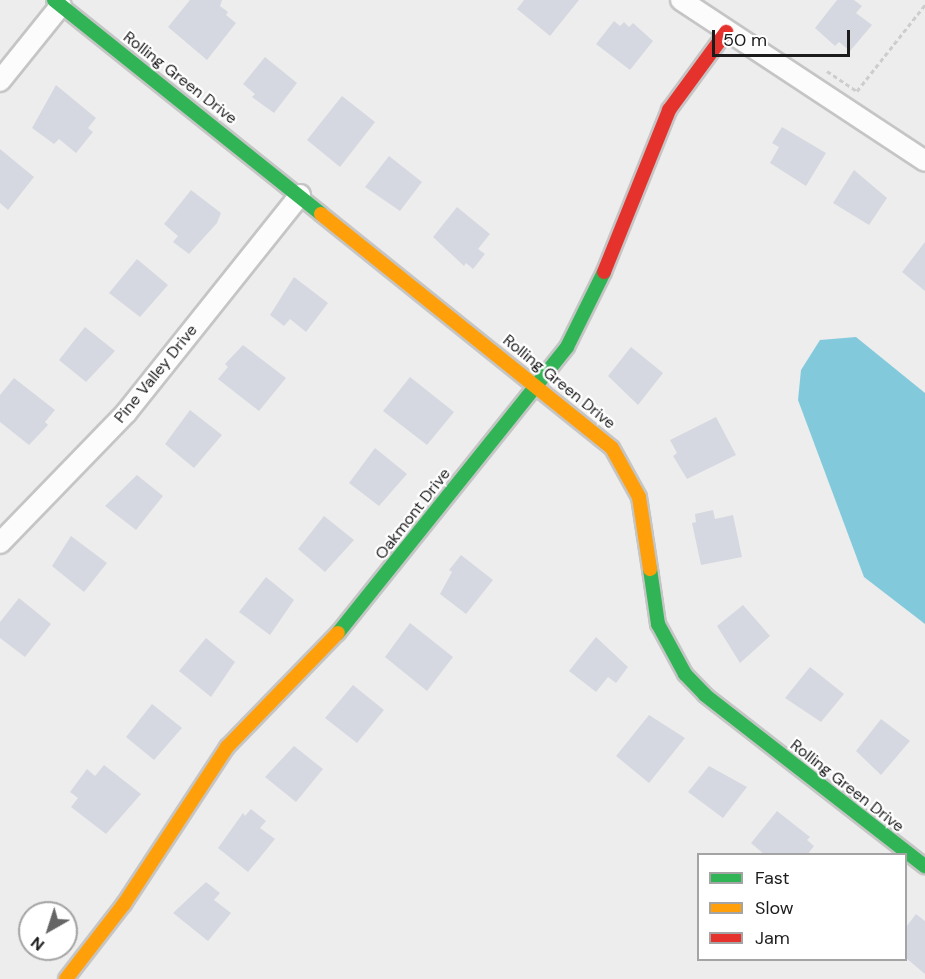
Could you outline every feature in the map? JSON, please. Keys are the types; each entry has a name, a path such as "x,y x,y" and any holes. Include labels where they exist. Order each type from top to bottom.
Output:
{"street":[{"path":"681,0 726,32 925,161"},
{"path":"0,81 58,3"},
{"name":"Rolling Green Drive","path":"58,3 593,428 628,471 645,522 658,624 685,674 714,702 925,866"},
{"name":"Oakmont Drive","path":"66,979 124,904 227,747 350,621 567,347 592,302 669,110 726,32"},
{"name":"Pine Valley Drive","path":"0,543 126,412 300,195"}],"path":[{"path":"820,67 857,91 925,5"}],"water":[{"path":"856,337 925,393 925,624 864,577 798,400 801,370 820,340"}],"building":[{"path":"190,0 222,0 220,6 236,23 207,60 168,27"},
{"path":"524,0 579,0 550,36 517,9"},
{"path":"837,0 854,0 862,6 856,13 872,25 850,51 839,42 835,46 815,28"},
{"path":"614,21 620,26 624,22 629,27 633,23 653,41 630,70 596,44"},
{"path":"265,57 297,83 274,113 252,97 255,94 243,84"},
{"path":"56,85 96,118 88,128 93,132 76,153 59,139 54,144 32,128"},
{"path":"342,96 375,122 340,167 307,140"},
{"path":"782,127 826,153 806,186 770,163 779,147 772,143"},
{"path":"0,149 34,177 8,210 0,203"},
{"path":"389,156 422,182 400,211 365,187"},
{"path":"854,170 887,198 869,225 833,203"},
{"path":"191,190 221,213 217,223 189,254 173,242 178,236 164,224"},
{"path":"457,207 490,234 478,249 485,254 473,269 466,263 464,266 433,237"},
{"path":"925,242 925,291 902,272"},
{"path":"137,259 168,285 140,317 109,293"},
{"path":"294,277 328,303 306,332 290,319 284,326 270,315"},
{"path":"85,327 115,351 86,382 59,360"},
{"path":"243,345 286,378 259,411 218,379 228,367 225,364"},
{"path":"631,347 663,373 638,405 608,376"},
{"path":"410,377 454,412 427,445 383,411"},
{"path":"14,378 55,410 45,422 48,425 29,445 0,422 0,395"},
{"path":"190,410 222,435 194,468 165,444"},
{"path":"716,417 736,455 687,479 673,456 677,453 670,440"},
{"path":"375,448 407,474 379,506 349,483"},
{"path":"137,475 163,496 136,530 105,506"},
{"path":"713,510 715,519 733,515 742,557 701,565 692,523 696,522 695,514"},
{"path":"324,516 354,540 325,572 298,549"},
{"path":"71,536 107,563 84,592 52,566"},
{"path":"461,555 493,580 466,614 440,594 452,572 449,570"},
{"path":"266,577 294,600 270,635 239,612"},
{"path":"19,598 51,624 25,657 0,638 0,622"},
{"path":"743,605 770,636 740,663 717,626"},
{"path":"410,623 453,657 427,691 385,657"},
{"path":"596,637 628,667 616,683 608,677 596,692 569,671"},
{"path":"206,638 235,662 211,697 179,671"},
{"path":"810,667 844,694 821,722 785,698"},
{"path":"353,685 384,710 357,743 325,718"},
{"path":"152,704 182,728 154,760 126,737"},
{"path":"649,715 685,738 649,783 616,756"},
{"path":"881,719 910,741 881,775 856,751"},
{"path":"294,746 323,769 296,802 265,777"},
{"path":"104,765 141,794 106,834 71,807 78,798 70,792 87,769 95,776"},
{"path":"709,766 747,787 723,818 688,792"},
{"path":"251,809 266,821 260,828 275,839 248,872 218,848 243,813 245,816"},
{"path":"777,811 810,837 807,840 814,846 809,853 763,853 751,843"},
{"path":"206,882 220,893 214,900 231,913 208,941 173,913"},
{"path":"916,914 925,921 925,974 907,959 907,926"}],"traffic: fast":[{"path":"54,0 321,214"},
{"path":"338,633 567,347 604,272"},
{"path":"650,569 658,624 685,674 705,695 925,866"}],"traffic: slow":[{"path":"321,214 612,448 639,497 650,569"},
{"path":"66,979 124,904 227,747 338,633"}],"traffic: jam":[{"path":"604,272 669,110 726,32"}]}
